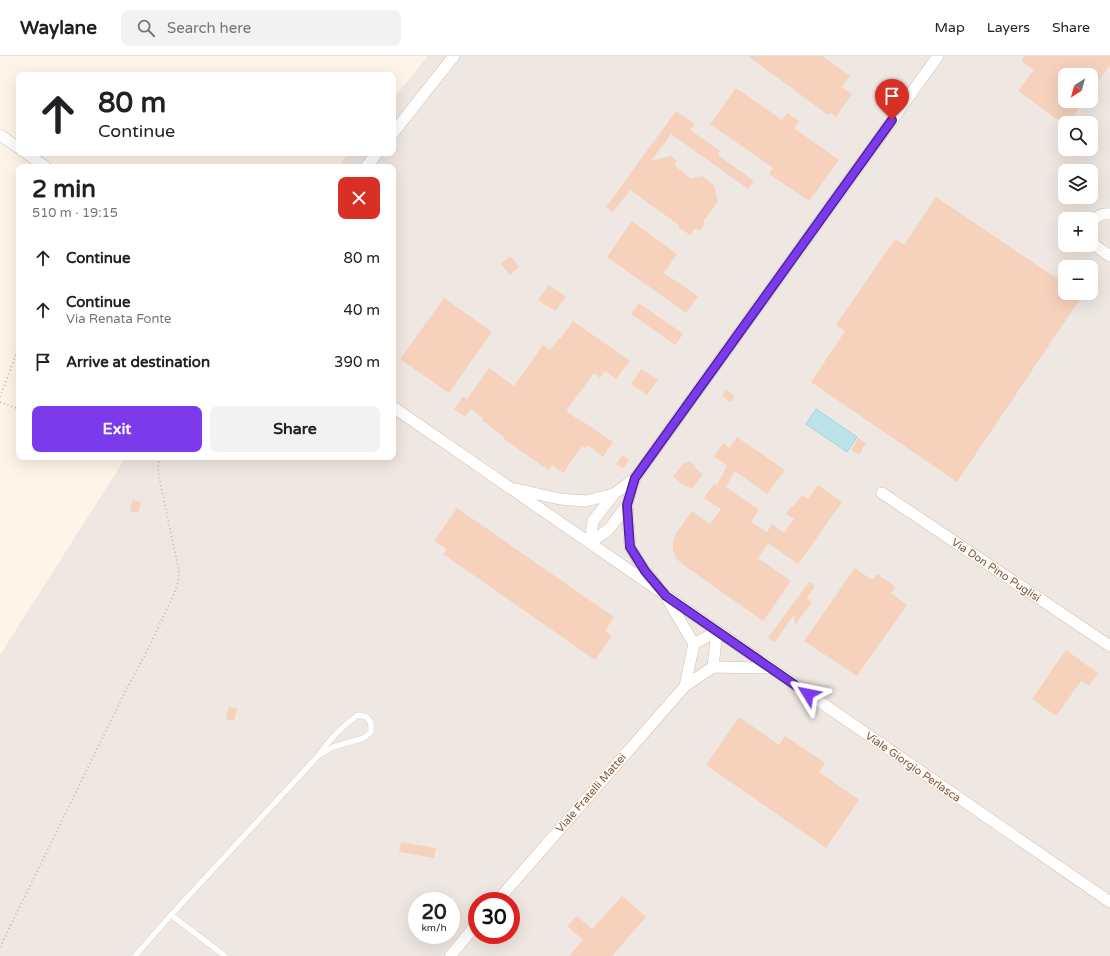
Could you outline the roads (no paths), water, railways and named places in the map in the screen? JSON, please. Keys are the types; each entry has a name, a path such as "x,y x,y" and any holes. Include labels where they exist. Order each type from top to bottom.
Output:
{"street":[{"path":"396,129 454,56"},
{"path":"590,543 593,521 614,494 635,478 938,56"},
{"path":"0,135 16,146"},
{"path":"30,156 42,164"},
{"path":"368,164 375,156"},
{"path":"1098,216 1101,214 1110,214"},
{"path":"1098,248 1110,256"},
{"name":"Viale Giorgio Perlasca","path":"396,409 1110,902"},
{"path":"590,543 609,529 627,505 635,478"},
{"path":"510,488 560,499 586,501 614,494"},
{"name":"Via Don Pino Puglisi","path":"882,494 1110,646"},
{"path":"627,505 630,547 645,571 666,596 694,644 717,631"},
{"path":"717,631 713,667 770,668"},
{"name":"Viale Fratelli Mattei","path":"685,686 694,644"},
{"name":"Viale Fratelli Mattei","path":"505,892 685,686 713,667"},
{"path":"450,956 468,935"}],"lane":[{"path":"135,956 171,914 318,756 329,741 358,715 367,717 371,724 371,732 364,738 333,747 318,756"},
{"path":"171,914 225,956"}],"water":[{"path":"816,409 857,437 847,452 806,424"}]}
